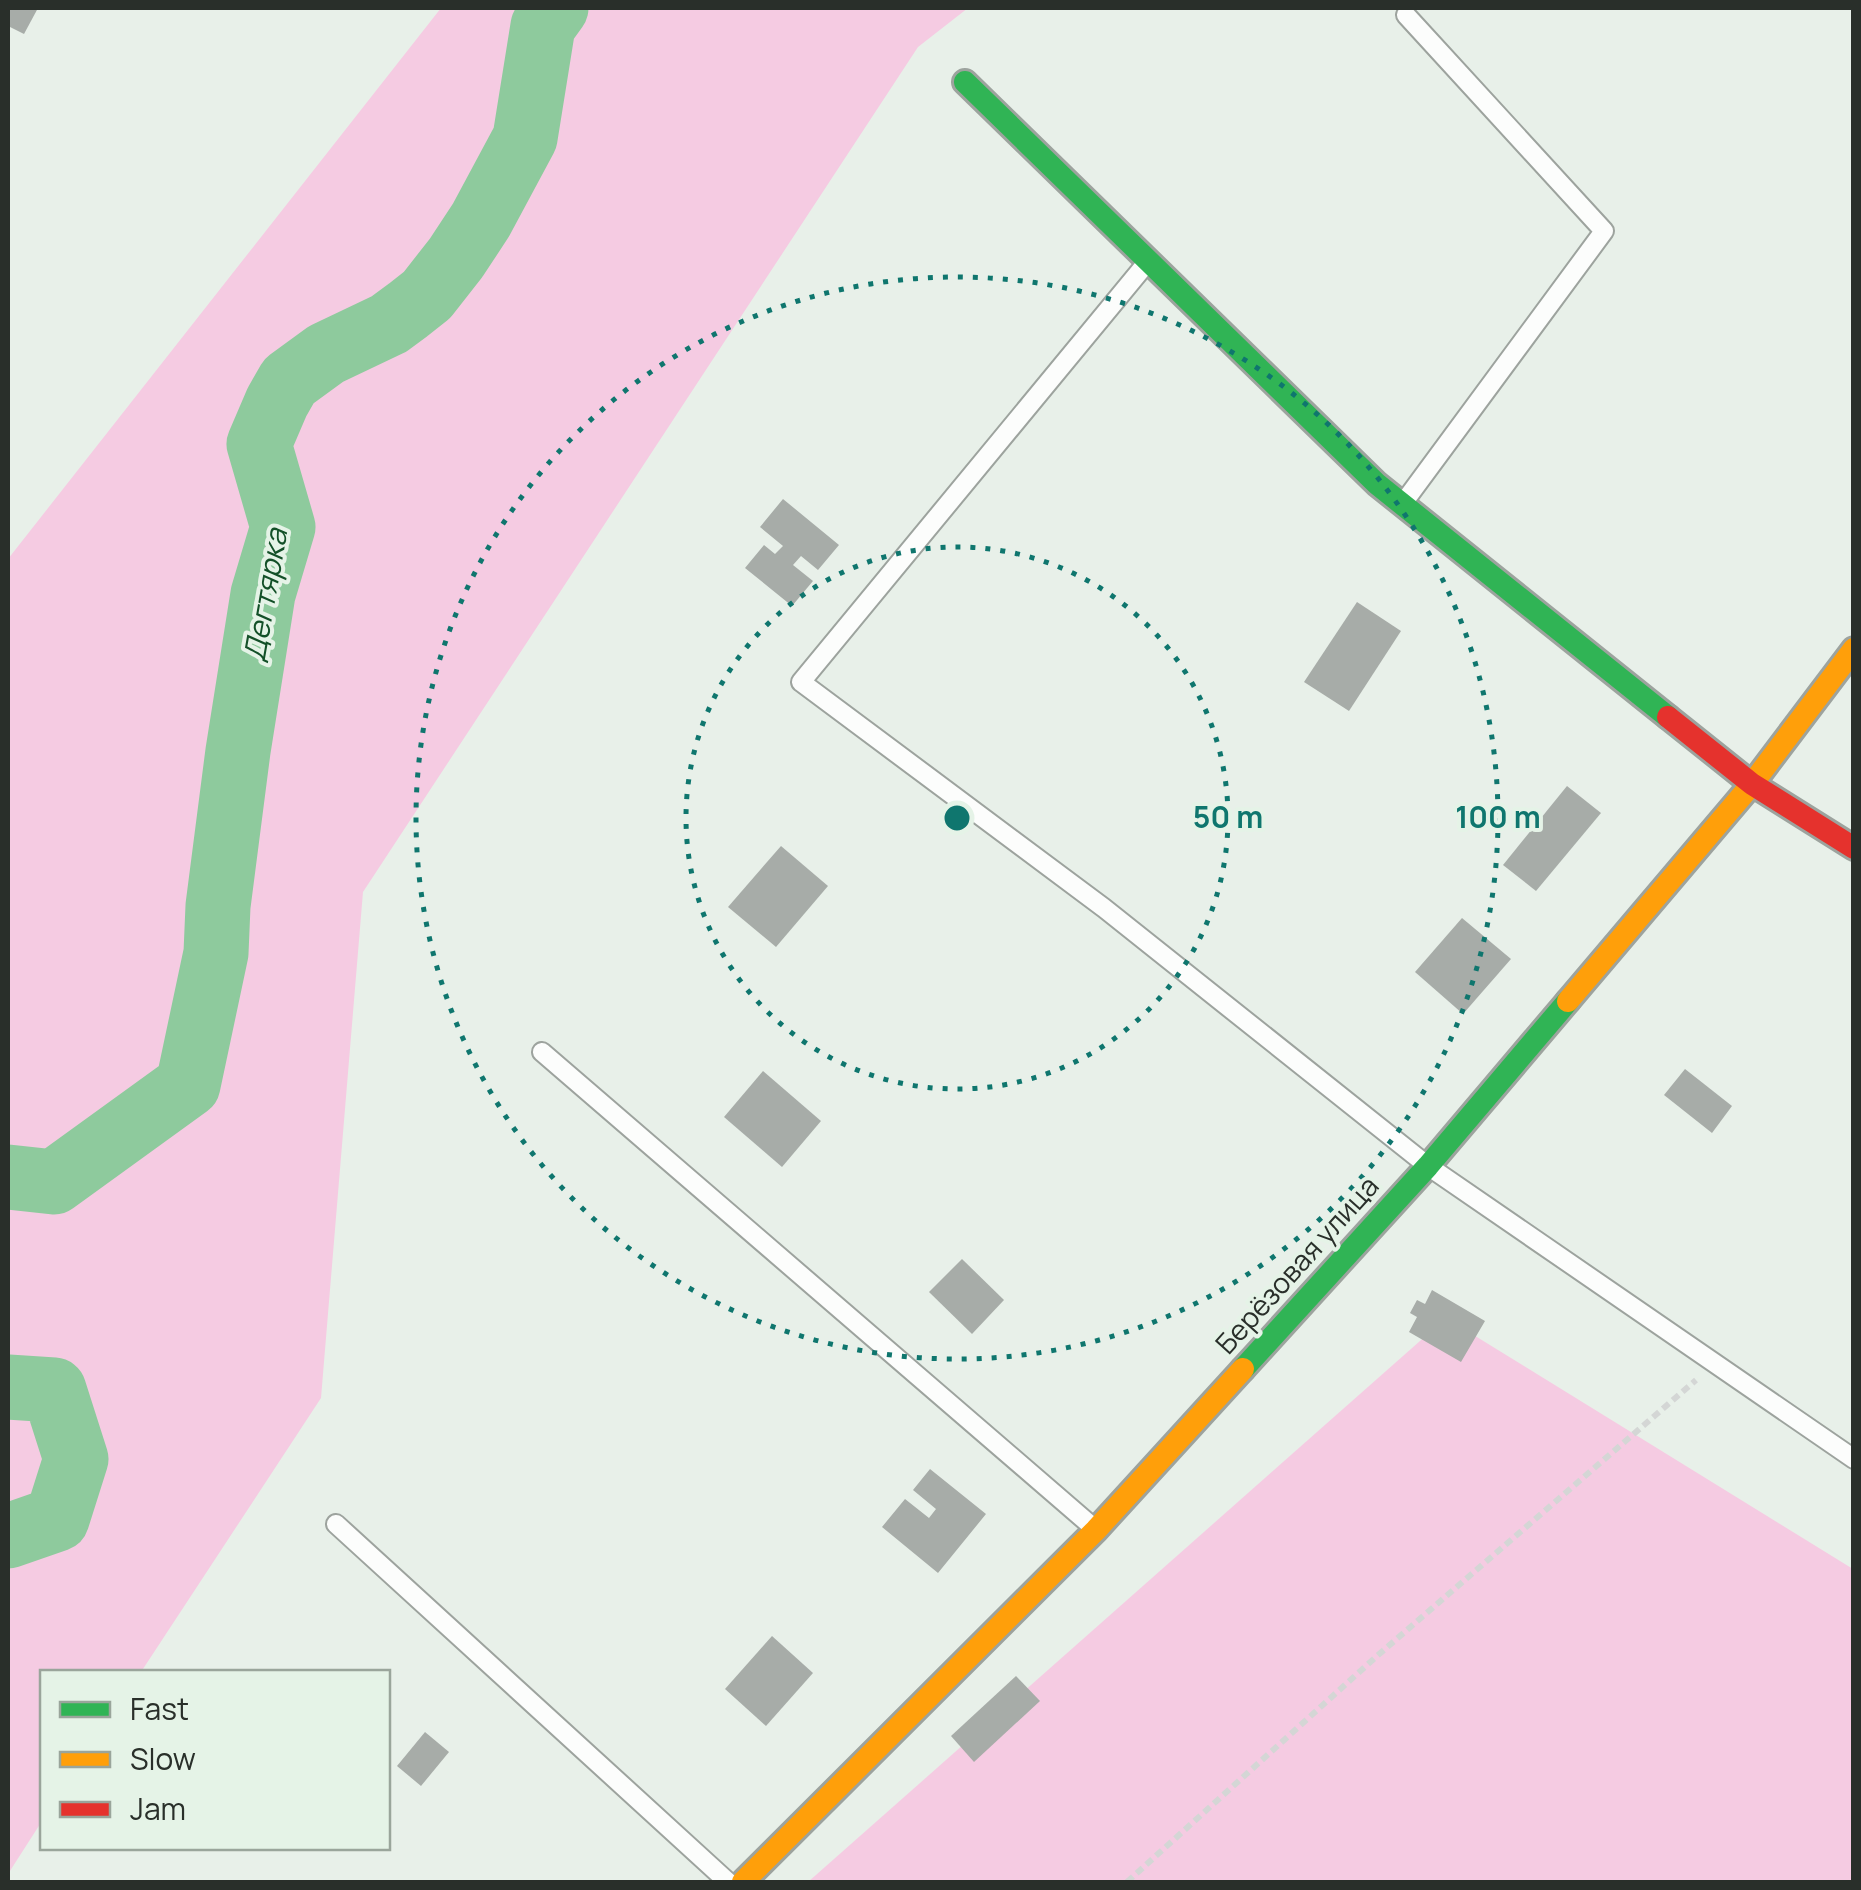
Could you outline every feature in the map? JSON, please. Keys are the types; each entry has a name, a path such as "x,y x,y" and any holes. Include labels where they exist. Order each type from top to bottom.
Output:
{"street":[{"path":"965,82 1377,484 1752,784 1854,848"},
{"name":"Берёзовая улица","path":"743,1882 1096,1530 1428,1166 1752,784 1854,649"}],"lane":[{"path":"1402,504 1604,231 1406,15"},
{"path":"1148,261 800,682 1104,908 1428,1166 1854,1460"},
{"path":"542,1052 1096,1530"},
{"path":"336,1524 728,1882"}],"path":[{"path":"1127,1882 1377,1656 1715,1364"}],"shaded area":[{"path":"441,8 968,8 918,47 363,892 321,1398 142,1670 40,1670 40,1824 8,1874 8,559"},
{"path":"1446,1318 1853,1569 1853,1882 808,1882"}],"building":[{"path":"8,8 38,8 24,34 8,26"},
{"path":"783,499 839,545 818,570 801,556 793,565 813,581 792,606 745,568 764,545 775,554 783,546 760,527"},
{"path":"1357,602 1401,631 1349,711 1304,682"},
{"path":"1567,786 1601,813 1536,891 1503,865"},
{"path":"781,846 828,886 776,947 728,907"},
{"path":"1462,918 1511,959 1463,1014 1415,972"},
{"path":"1685,1069 1732,1106 1712,1133 1664,1095"},
{"path":"763,1071 821,1121 782,1167 724,1117"},
{"path":"962,1259 1004,1300 972,1334 929,1292"},
{"path":"1432,1290 1485,1321 1461,1362 1409,1332 1417,1317 1410,1313 1417,1300 1425,1304"},
{"path":"930,1469 986,1514 938,1573 882,1527 905,1499 929,1518 936,1509 913,1490"},
{"path":"772,1636 813,1673 766,1726 725,1689"},
{"path":"1016,1676 1040,1701 974,1762 951,1736"},
{"path":"425,1732 449,1752 421,1786 397,1766"}],"waterway":[{"name":"Дегтярка","path":"8,1177 54,1182 188,1085 216,953 218,906 238,751 263,594 283,527 259,444 289,381 326,354 389,324 427,295 456,258 525,138 543,26 556,8"},
{"name":"Дегтярка","path":"8,1387 54,1390 76,1459 57,1519 8,1536"}],"traffic: fast":[{"path":"965,82 1377,484 1668,717"},
{"path":"1243,1369 1428,1166 1568,1001"}],"traffic: slow":[{"path":"1568,1001 1752,784 1854,649"},
{"path":"743,1882 1096,1530 1243,1369"}],"traffic: jam":[{"path":"1668,717 1752,784 1854,848"}]}
